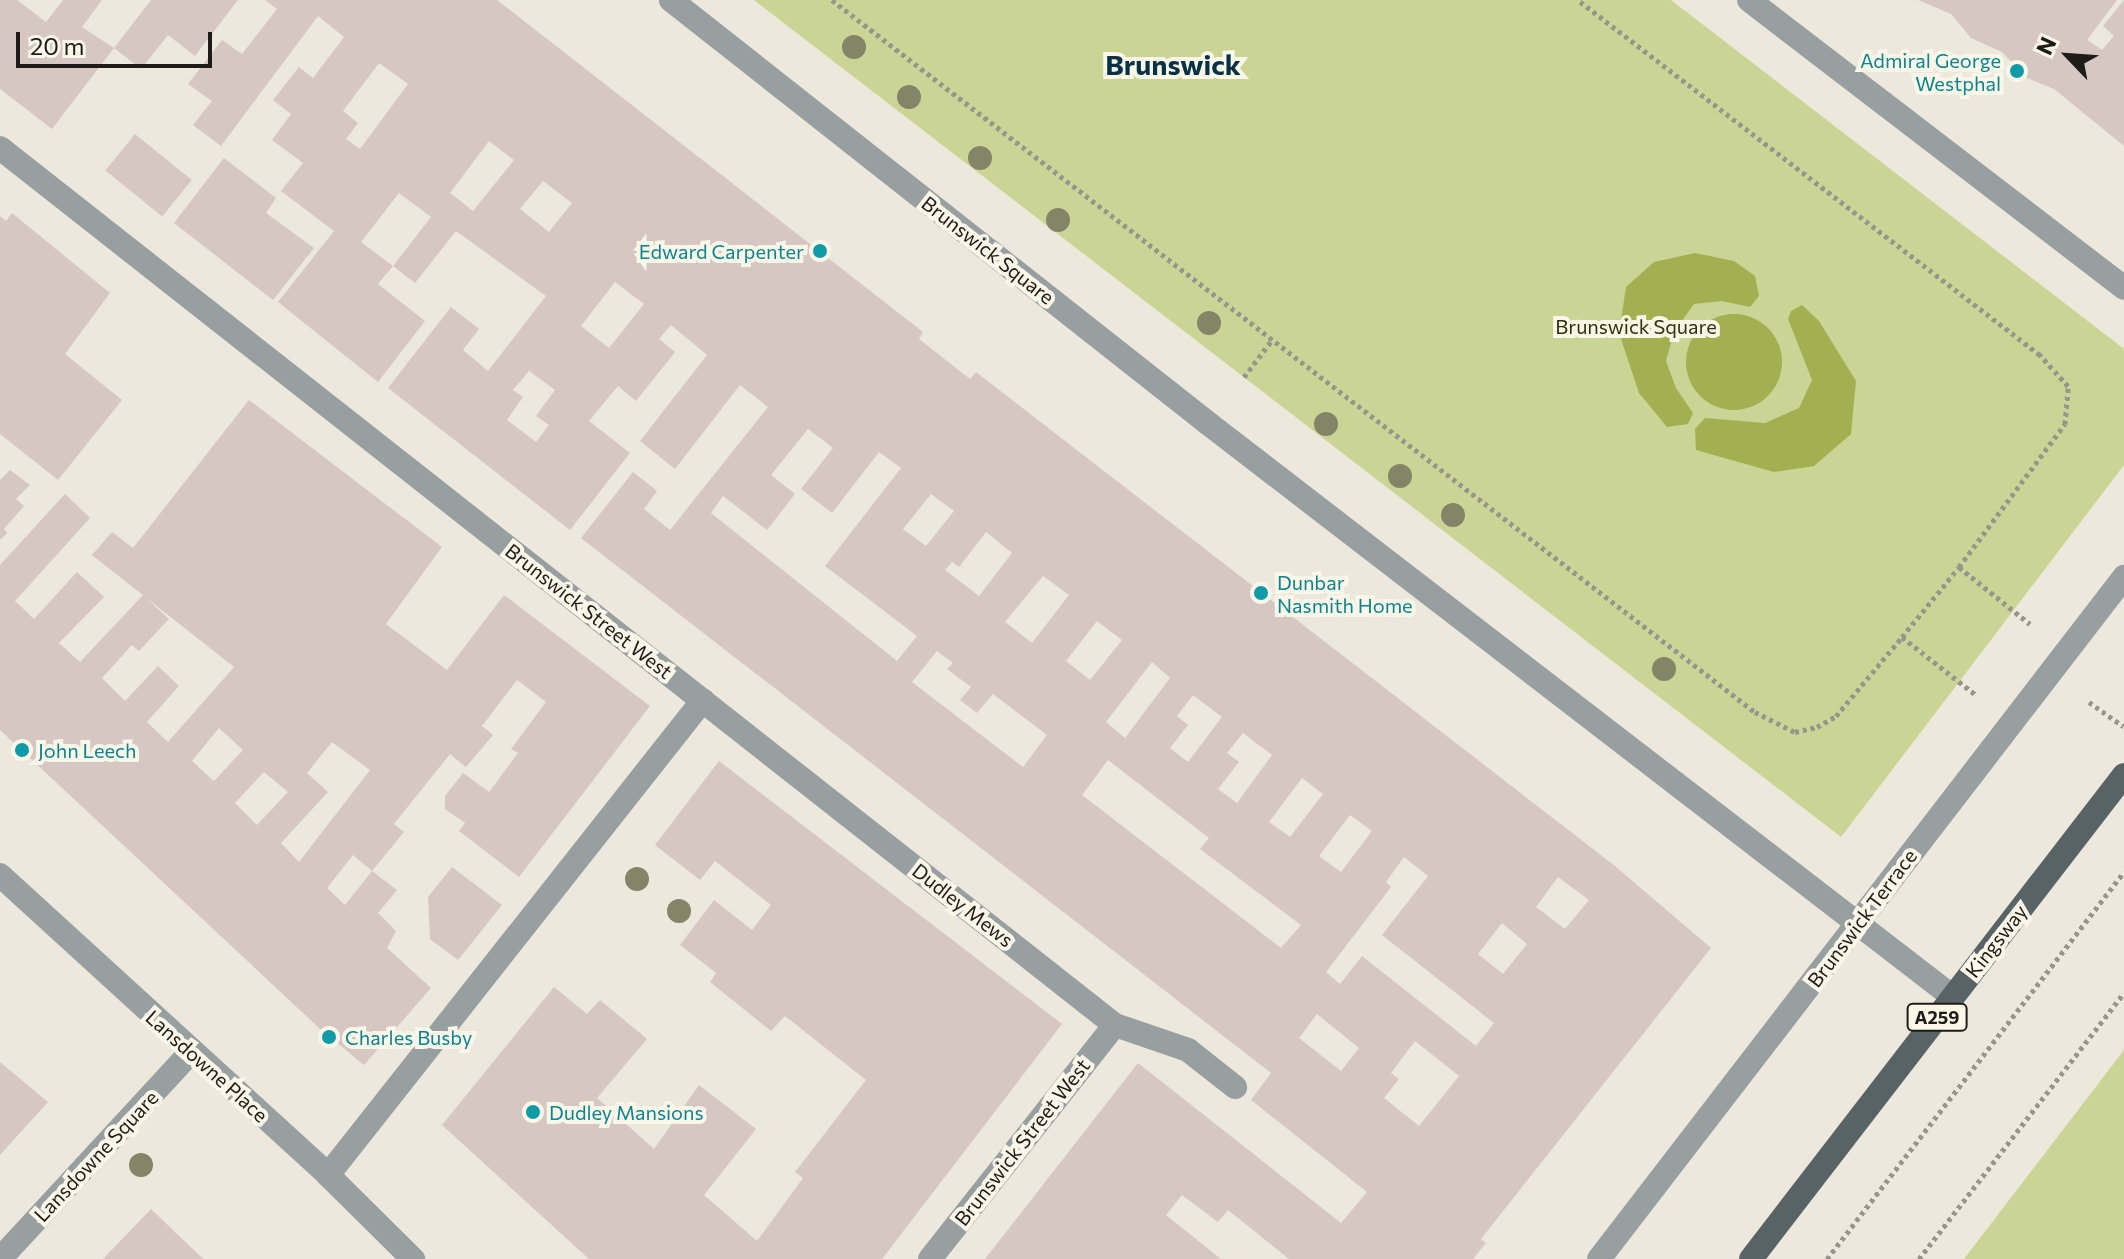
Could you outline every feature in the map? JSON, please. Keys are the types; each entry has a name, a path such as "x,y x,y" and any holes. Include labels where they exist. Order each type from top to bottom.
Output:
{"main road":[{"name":"Kingsway","path":"1751,1259 2124,775"}],"street":[{"name":"Brunswick Square","path":"671,0 1209,424 1860,922 1953,997"},
{"path":"1749,0 2124,288"},
{"name":"Brunswick Street West","path":"0,148 703,700"},
{"name":"Brunswick Terrace","path":"1599,1259 2124,577"},
{"path":"328,1175 703,700"},
{"name":"Dudley Mews","path":"703,700 1115,1025 1188,1050 1235,1087"},
{"name":"Lansdowne Place","path":"0,875 328,1175 413,1259"},
{"name":"Brunswick Street West","path":"930,1259 1115,1025"},
{"name":"Lansdowne Square","path":"0,1259 191,1052"}],"path":[{"path":"832,0 1755,712 1795,732 1817,727 1836,716 1959,567 2065,424 2068,386 2040,355 1580,1"},
{"path":"1244,377 1272,340"},
{"path":"1959,567 2066,651"},
{"path":"1827,1259 2124,872"},
{"path":"1919,1259 2124,993"}],"green space":[{"name":"Brunswick Square","path":"754,0 1671,0 2124,349 2124,465 1841,837"},
{"path":"1695,253 1734,261 1755,276 1759,296 1750,307 1722,301 1694,304 1674,332 1666,361 1676,388 1693,413 1688,424 1667,427 1639,393 1619,333 1626,287 1654,262"},
{"path":"1802,305 1819,321 1856,381 1851,434 1814,466 1774,472 1696,450 1695,429 1705,418 1765,423 1799,408 1812,380 1788,319 1791,311"},
{"path":"1734,314 1753,317 1768,328 1779,343 1782,362 1779,381 1768,396 1753,407 1734,410 1715,407 1700,396 1689,381 1686,362 1689,343 1700,328 1715,317"},
{"path":"2124,1050 2124,1259 1964,1259"}],"building":[{"path":"0,0 17,0 46,22 63,0 102,0 82,27 114,48 52,129 0,89"},
{"path":"151,0 238,0 195,56 168,35 141,69 114,48"},
{"path":"265,0 497,0 923,332 919,339 970,379 976,372 1615,866 1711,948 1481,1239 1486,1243 1473,1259 1289,1259 1228,1210 1218,1222 1182,1195 1166,1215 1221,1259 985,1259 1138,1063 1341,1223 1367,1192 1251,1100 1271,1073 581,538 633,472 657,491 644,509 670,530 768,407 740,385 675,469 640,441 707,355 671,325 659,339 675,352 636,401 618,386 589,421 630,453 570,530 388,388 451,307 479,329 463,350 488,371 546,296 456,231 415,283 393,266 378,284 425,321 378,382 278,302 334,231 281,191 303,163 272,140 291,114 273,100 299,67 313,78 344,37 318,16 221,146 193,125 212,101 188,84 222,40 242,54 277,9","holes":["379,63 408,84 360,149 346,139 358,123 343,111","489,141 514,160 473,211 450,193","543,181 572,203 549,232 520,209","399,193 431,217 393,266 361,242","615,282 644,304 609,348 581,326","529,371 555,390 536,416 549,425 536,442 507,420 523,397 513,390","808,429 833,448 801,489 832,513 879,452 901,468 825,566 917,636 897,661 711,513 723,496 767,530 795,494 771,475","931,494 954,511 926,546 903,529","986,532 1012,553 979,596 945,570 952,562 959,567","1043,576 1069,595 1032,643 1005,622","1097,621 1122,640 1090,680 1066,661","937,651 953,663 947,669 971,687 960,700 977,713 993,694 1047,735 1023,767 912,682","1152,662 1170,678 1125,738 1106,722","1193,695 1222,717 1188,762 1170,748 1188,725 1177,716","1243,733 1272,755 1237,803 1218,789 1239,762 1227,753","1108,760 1209,838 1200,849 1301,925 1281,948 1082,795","1302,778 1323,794 1290,837 1269,822","1350,815 1372,831 1341,872 1319,856","1404,857 1428,876 1382,935 1494,1023 1476,1046 1362,956 1340,984 1326,972 1391,887 1386,882","1558,877 1589,900 1565,929 1536,907","1502,923 1527,944 1503,974 1478,954","1317,1014 1359,1048 1341,1071 1299,1038","1415,1041 1459,1076 1419,1126 1384,1098 1399,1079 1391,1073"]},
{"path":"1918,0 2117,0 2087,40 2102,50 2114,36 2103,26 2124,0 2124,146 2054,89 2027,78 2002,52 1971,38 1951,14"},
{"path":"135,134 192,180 162,216 105,171"},
{"path":"224,158 276,198 266,213 314,248 273,300 174,223"},
{"path":"12,213 110,293 65,354 122,400 58,480 0,434 0,216 6,221"},
{"path":"249,400 442,547 386,624 447,670 504,595 650,706 519,877 459,831 465,823 445,809 445,796 463,773 489,792 518,753 511,749 546,702 517,680 482,726 493,735 466,767 450,754 394,824 404,832 372,871 397,890 378,913 396,931 387,948 431,988 364,1065 318,1027 0,730 0,565 65,494 90,518 15,601 34,619 77,572 104,597 59,643 80,662 143,595 92,555 112,532 133,548","holes":["145,597 234,667 168,742 147,722 179,686 158,666 125,701 102,678 132,645 139,651 169,619","219,728 243,750 214,781 192,761","332,742 370,770 299,862 281,843 328,792 307,773","264,772 288,792 257,825 235,803","353,855 372,871 345,905 327,888"]},
{"path":"10,470 30,485 16,499 24,506 4,529 7,533 0,540 0,480"},
{"path":"719,761 1062,1024 882,1259 589,1259 442,1125 554,987 587,1014 600,1000 647,1039 597,1098 654,1149 699,1085 756,1129 704,1195 757,1241 803,1178 795,1172 866,1080 785,1016 771,1031 710,982 716,973 680,945 714,900 752,930 771,905 715,861 700,880 655,845"},
{"path":"452,867 502,905 458,960 430,939 428,897"},
{"path":"0,1062 48,1102 0,1155"},
{"path":"151,1209 200,1256 204,1259 103,1259"}],"place":[{"name":"Admiral George Westphal","path":"2017,71"},
{"name":"Edward Carpenter","path":"820,251"},
{"name":"Dunbar Nasmith Home","path":"1261,593"},
{"name":"John Leech","path":"22,750"},
{"name":"Charles Busby","path":"329,1037"},
{"name":"Dudley Mansions","path":"533,1112"}],"district":[{"name":"Brunswick","path":"1173,64"}]}
